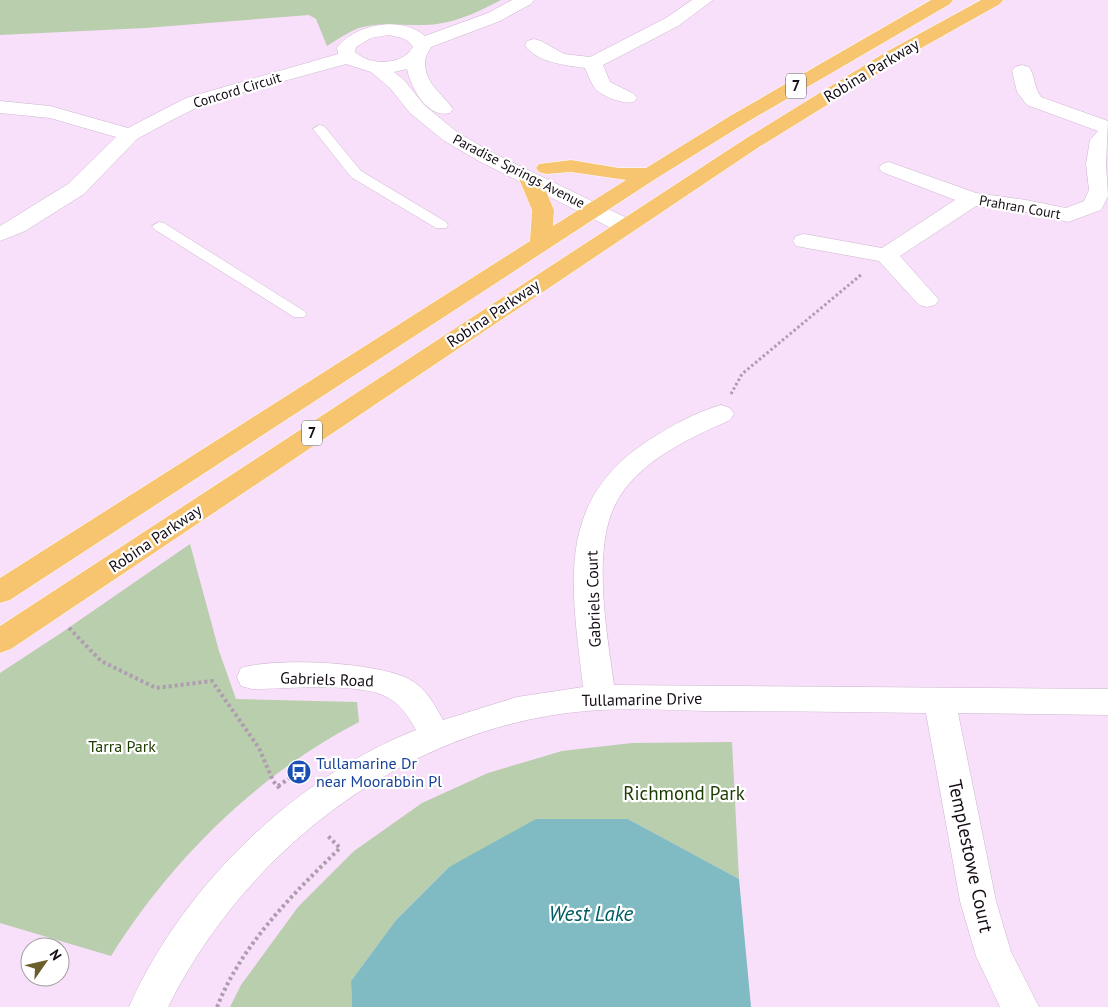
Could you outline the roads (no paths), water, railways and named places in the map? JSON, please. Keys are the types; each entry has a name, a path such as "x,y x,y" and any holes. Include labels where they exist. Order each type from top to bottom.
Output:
{"main road":[{"name":"Robina Parkway","path":"0,592 602,204 736,120 944,0"},
{"name":"Robina Parkway","path":"0,641 633,220 752,143 885,61 994,0"},
{"path":"541,243 543,210 534,192 538,174 570,166 619,174 650,174"}],"street":[{"path":"414,45 379,31 361,35 354,39 346,48 349,57 361,64 377,67 400,64 414,45 494,16 525,0"},
{"path":"534,44 559,59 593,63 672,22 704,0"},
{"name":"Paradise Springs Avenue","path":"414,45 416,74 427,94 453,117 538,174"},
{"name":"Concord Circuit","path":"0,234 17,226 76,189 130,135 193,102 349,57"},
{"path":"593,63 602,85 627,98"},
{"name":"Paradise Springs Avenue","path":"377,67 397,84 417,109 450,136 484,156 538,174 633,220"},
{"path":"1022,71 1027,92 1034,101 1108,128"},
{"path":"0,107 42,110 130,135"},
{"name":"Prahran Court","path":"889,168 972,199 1026,206 1068,215 1093,205 1100,190 1096,164 1100,140 1108,133"},
{"name":"Prahran Court","path":"886,255 972,199"},
{"path":"804,241 886,255 927,300"},
{"name":"Gabriels Court","path":"600,697 592,622 590,563 596,518 611,489 638,461 674,436 721,414"},
{"name":"Gabriels Road","path":"252,677 357,678 382,681 411,697 436,736"},
{"name":"Tullamarine Drive","path":"148,1007 175,957 216,901 258,855 304,813 355,776 406,749 436,736 519,710 600,697 1108,702"},
{"name":"Templestowe Court","path":"939,699 978,901 994,956 1020,1007"}],"lane":[{"path":"319,129 356,174 441,225"},
{"path":"159,226 299,314"}],"water":[{"name":"West Lake","path":"536,819 628,819 739,879 751,1007 352,1007 351,981 396,920 449,867"}],"place":[{"name":"Tullamarine Dr near Moorabbin Pl","path":"299,772"}],"park label":[{"name":"Tarra Park","path":"122,746"},
{"name":"Richmond Park","path":"684,793"}]}
